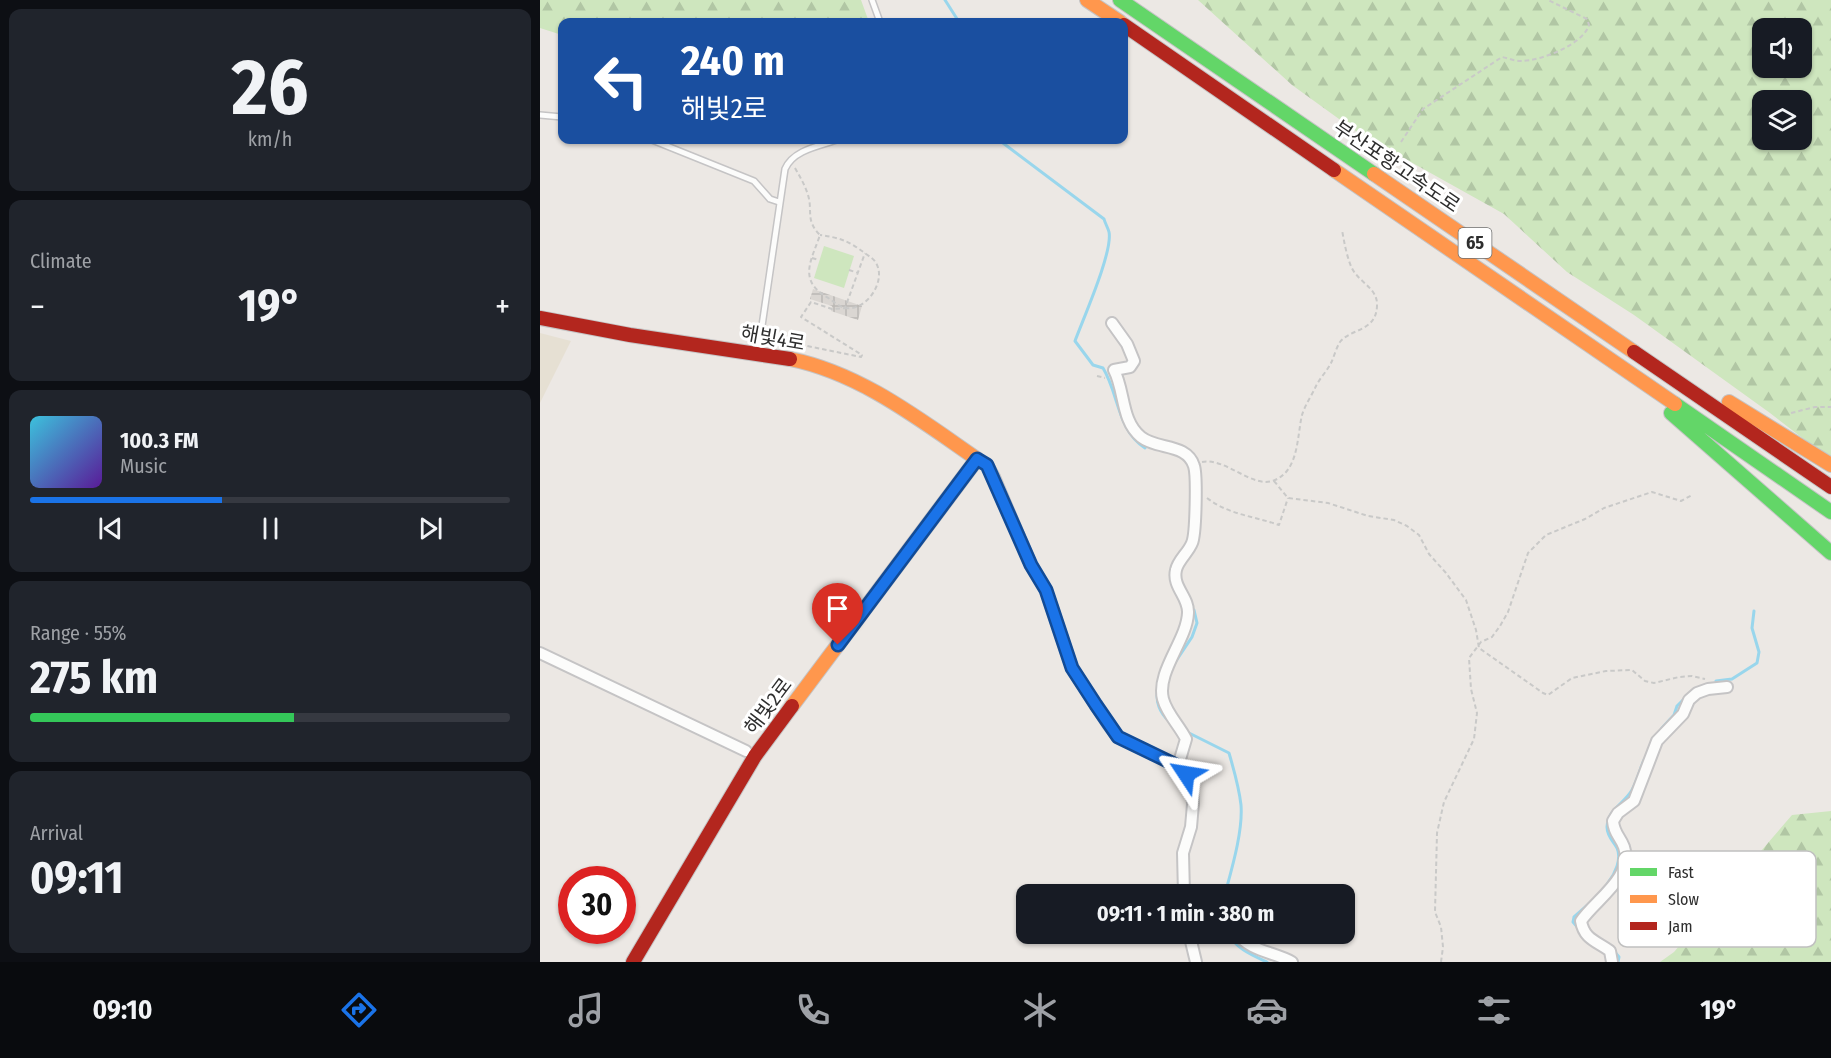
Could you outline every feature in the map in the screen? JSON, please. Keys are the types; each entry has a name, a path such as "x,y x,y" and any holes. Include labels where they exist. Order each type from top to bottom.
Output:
{"main road":[{"name":"부산포항고속도로","path":"1087,0 1113,18"},
{"name":"부산포항고속도로","path":"1120,0 1831,487"},
{"name":"부산포항고속도로","path":"1128,28 1831,512"},
{"name":"해빛4로","path":"540,318 601,331 758,354 822,367 845,377 915,417 977,459"},
{"path":"1606,333 1727,401 1831,465"},
{"path":"1589,344 1768,496 1831,553"},
{"name":"해빛2로","path":"633,962 755,756 977,459"}],"street":[{"path":"1112,322 1127,344 1134,361 1130,367 1114,370 1130,425 1140,437 1155,445 1180,450 1191,457 1193,464 1194,537 1176,567 1174,580 1189,608 1186,629 1167,673 1163,698 1168,712 1186,739 1178,766"},
{"path":"977,459 987,465 1031,565 1046,590 1072,668 1108,724 1118,737 1178,766 1186,774 1192,791 1193,804 1191,827 1183,853 1184,884"},
{"path":"540,653 746,751"},
{"path":"1624,851 1624,847 1614,832 1613,821 1618,813 1634,801 1658,741 1683,714 1689,700 1697,693 1721,687"},
{"path":"1612,962 1610,951 1589,939 1583,930 1581,921 1618,879"},
{"path":"1192,944 1196,962"},
{"path":"1248,944 1292,962"}],"lane":[{"path":"872,0 879,18"},
{"path":"540,115 558,117"},
{"path":"662,144 754,181 770,199 779,202"},
{"path":"758,354 785,169 797,154 826,144"}],"path":[{"path":"1401,142 1423,109 1502,57 1518,61 1526,60 1553,53 1582,38 1589,25 1587,19 1548,0"},
{"path":"780,358 783,341 861,357 862,355 801,317 812,302 832,309 861,306 874,292 879,274 878,266 849,241 820,235 813,228 806,188 790,161"},
{"path":"1193,464 1207,461 1223,464 1242,475 1264,481 1274,481 1290,467 1302,414 1341,340 1365,328 1373,320 1378,305 1374,292 1354,272 1341,230"},
{"path":"820,235 809,268 809,279 816,290 845,308"},
{"path":"845,308 865,253"},
{"path":"812,258 819,260"},
{"path":"849,270 858,273"},
{"path":"1097,376 1105,378"},
{"path":"1791,413 1815,407 1831,407"},
{"path":"1274,481 1288,498 1328,503 1368,516 1394,520 1419,535 1429,554 1466,600 1476,630 1478,646 1548,695 1572,678 1606,670 1632,670 1645,681 1654,684 1679,676 1692,676 1711,680 1721,687"},
{"path":"1441,962 1443,947 1441,927 1435,912 1437,833 1443,802 1474,739 1477,713 1471,689 1470,658 1481,642 1492,638 1500,626 1508,612 1528,553 1546,535 1585,519 1604,508 1652,492 1681,501 1692,495"},
{"path":"1195,498 1206,498 1221,509 1230,510 1238,515 1257,517 1279,525 1288,498"}],"shaded area":[{"path":"813,289 862,306 858,320 831,311 832,306 810,299"},
{"path":"540,333 571,341 540,403"}],"green space":[{"path":"540,0 861,0 868,18 558,18 558,34 540,28"},
{"path":"1198,0 1831,0 1831,460 1634,315 1567,272 1504,214 1357,132 1292,85"},
{"path":"824,246 854,256 844,288 814,278"},
{"path":"1831,811 1831,962 1660,962 1678,947 1816,947 1816,851 1761,851 1792,815"}],"waterway":[{"path":"945,0 956,18"},
{"path":"1004,144 1104,219 1109,232 1109,242 1096,286 1075,341 1093,365 1103,368 1129,432 1145,448"},
{"path":"1172,667 1192,637 1197,623 1194,610"},
{"path":"1716,681 1732,679 1757,663 1759,652 1752,628 1754,611"},
{"path":"1158,690 1159,707 1169,721"},
{"path":"1662,728 1685,698"},
{"path":"1187,732 1229,753 1236,779 1241,815 1227,884"},
{"path":"1618,852 1608,833 1608,821 1613,811 1632,790 1644,760"},
{"path":"1608,883 1618,862"},
{"path":"1579,929 1573,922 1574,917 1590,903"},
{"path":"1236,944 1267,962"},
{"path":"1614,951 1619,957 1618,962"}],"traffic: fast":[{"path":"1120,0 1374,174"},
{"path":"1675,404 1831,512"},
{"path":"1671,413 1831,553"}],"traffic: slow":[{"path":"1087,0 1114,18"},
{"path":"1334,170 1675,404"},
{"path":"1374,174 1634,352"},
{"path":"790,359 816,366 865,386 911,413 977,459 792,706"},
{"path":"1729,402 1831,465"}],"traffic: jam":[{"path":"1128,28 1334,170"},
{"path":"540,318 630,335 790,359"},
{"path":"1634,352 1831,487"},
{"path":"633,962 755,756 792,706"}],"route":[{"path":"838,645 977,459 987,465 994,477 1031,565 1046,590 1072,668 1108,724 1118,737 1178,766 1186,774"}]}
